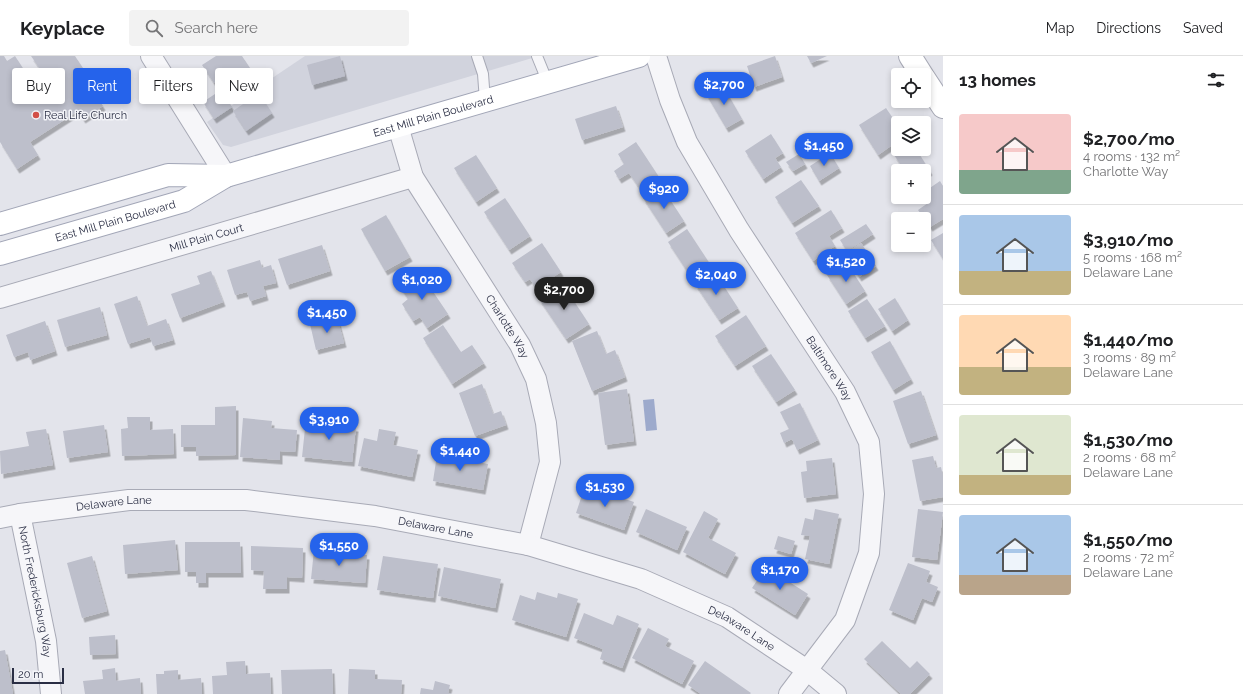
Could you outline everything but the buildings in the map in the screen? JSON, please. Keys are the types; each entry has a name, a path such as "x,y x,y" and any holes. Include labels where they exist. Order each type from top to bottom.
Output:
{"main road":[{"name":"East Mill Plain Boulevard","path":"0,254 184,201 226,176 640,56"},
{"path":"910,56 932,87"},
{"name":"East Mill Plain Boulevard","path":"0,224 168,175 226,176"}],"street":[{"path":"151,56 226,176"},
{"name":"Baltimore Way","path":"656,56 670,100 687,142 739,230 845,392 869,442 874,494 869,553 845,620 789,694"},
{"name":"Charlotte Way","path":"398,126 413,177 520,345 536,379 546,423 550,462 528,544"},
{"name":"Mill Plain Court","path":"0,298 413,177"},
{"name":"Delaware Lane","path":"0,518 129,500 246,500 376,516 528,544 641,579 726,617 807,670 836,694"},
{"name":"North Fredericksburg Way","path":"20,514 46,641 51,694"}],"lane":[{"path":"477,56 483,74 485,101"},
{"path":"537,56 548,83"}],"shaded area":[{"path":"305,56 539,56 231,147 223,145 207,122 234,104 273,104 273,78"}],"water":[{"path":"654,399 657,430 646,431 643,400"}],"place":[{"name":"Real Life Church","path":"36,115"}]}
